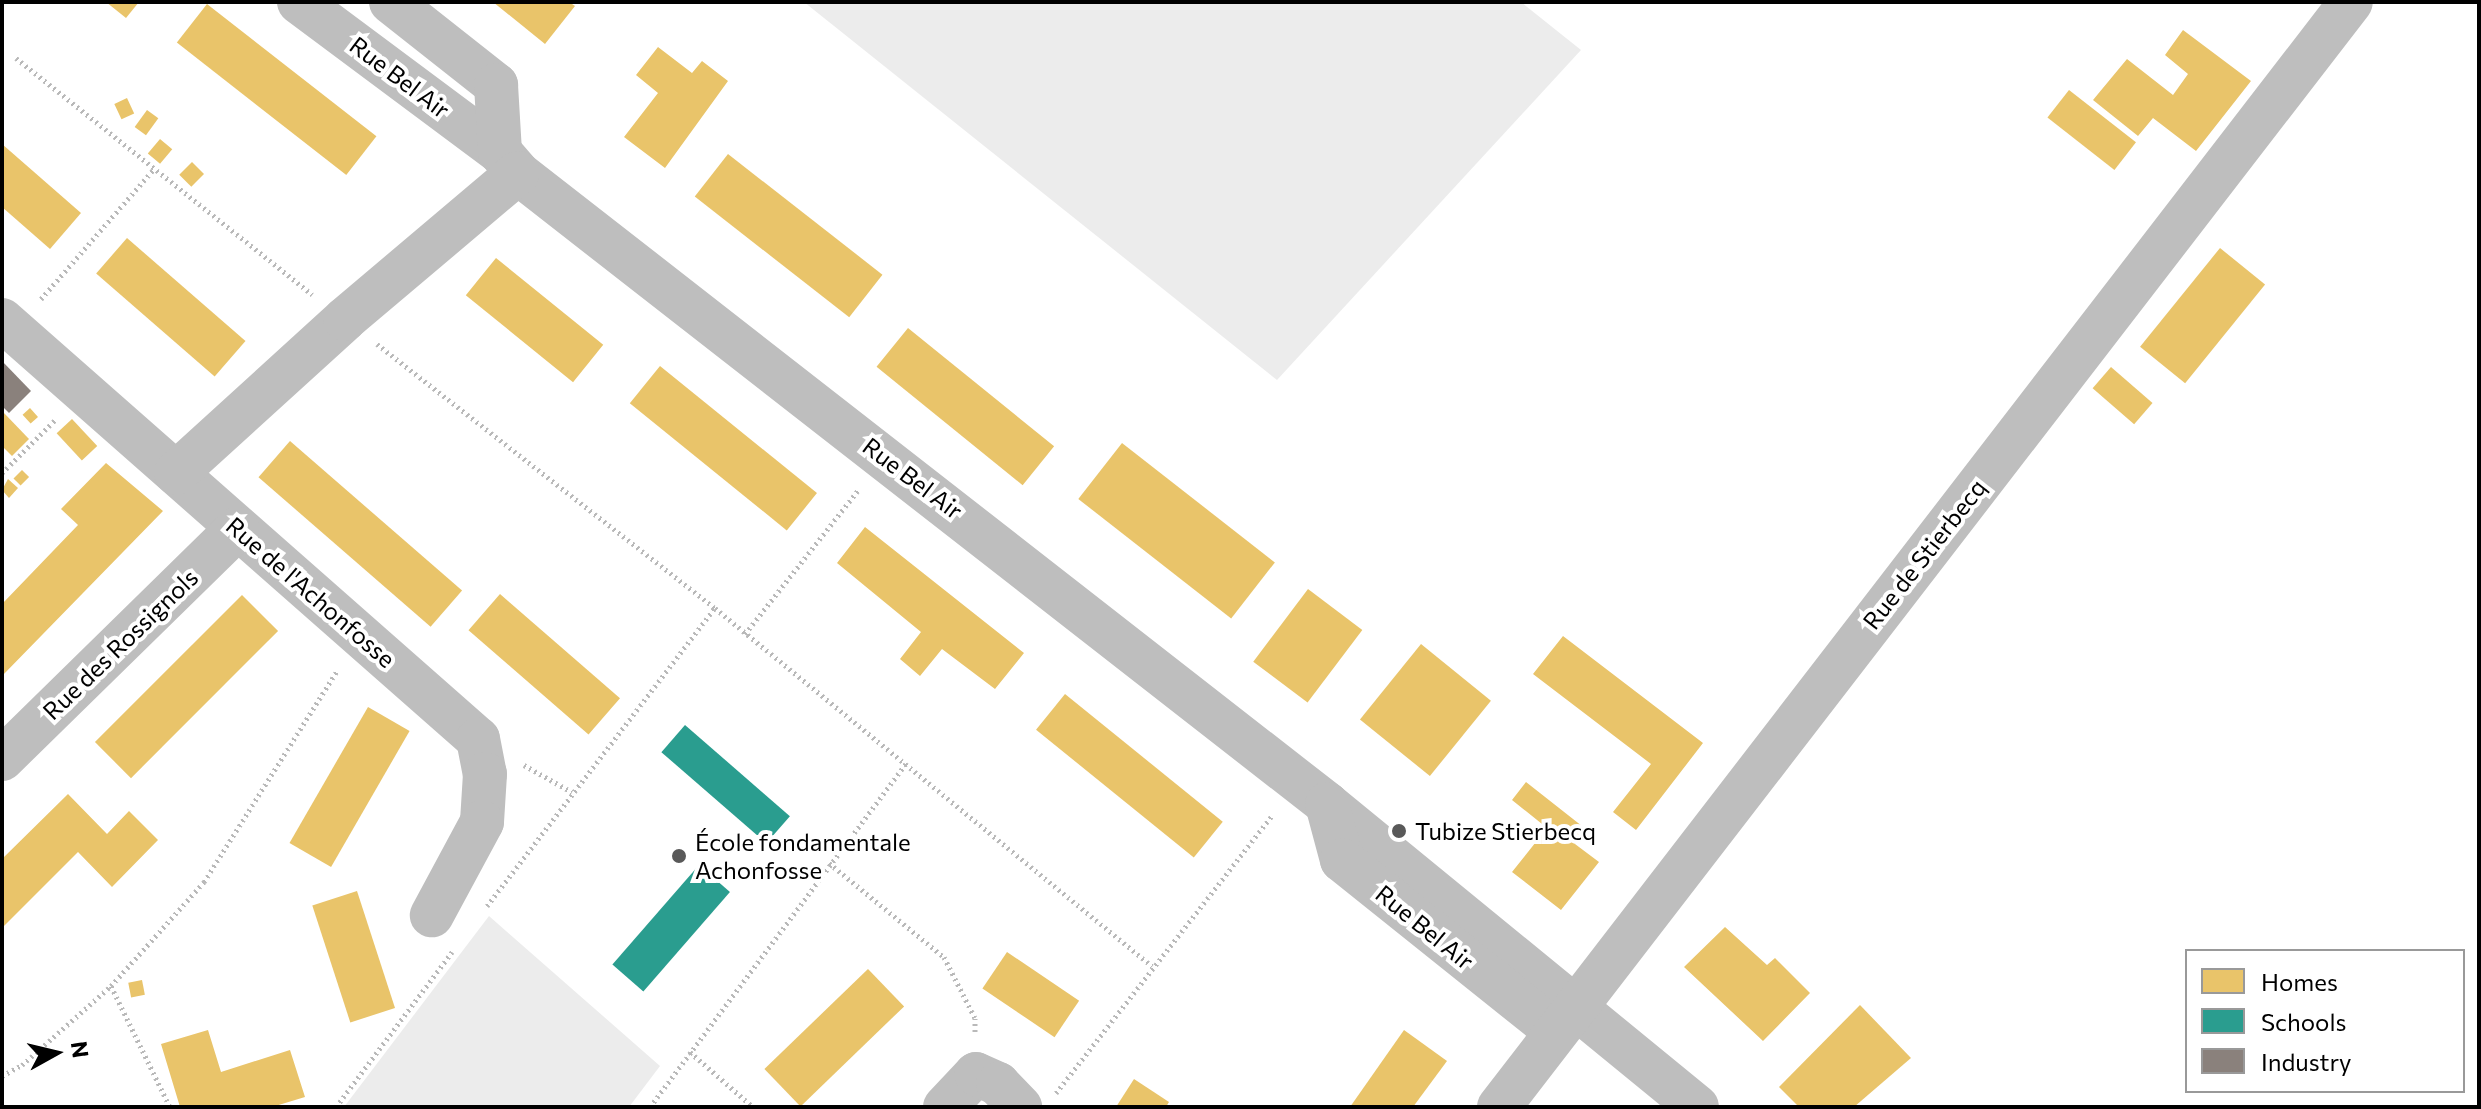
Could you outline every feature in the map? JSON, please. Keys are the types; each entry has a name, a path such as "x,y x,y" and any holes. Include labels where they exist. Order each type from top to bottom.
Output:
{"street":[{"name":"Rue Bel Air","path":"299,2 1312,793 1563,1018 1697,1107"},
{"path":"176,473 345,319 509,163 496,85 391,2"},
{"name":"Rue de Stierbecq","path":"1499,1107 1563,1018 2351,2"},
{"name":"Rue de l'Achonfosse","path":"8,325 85,390 237,529 362,632 478,739 485,774 482,822 446,929"},
{"name":"Rue des Rossignols","path":"2,759 237,529"},
{"path":"945,1107 976,1074 1033,1103"}],"path":[{"path":"16,58 153,170 715,608 1152,966"},
{"path":"8,325 153,170"},
{"path":"2,473 85,390"},
{"path":"745,634 885,457"},
{"path":"478,918 715,608"},
{"path":"2,1076 22,1065 111,986 204,882 362,632"},
{"path":"650,1107 829,863 906,764"},
{"path":"1033,1103 1059,1091 1152,966 1312,793"},
{"path":"829,863 944,957 975,1018 976,1074"},
{"path":"336,1107 446,929"},
{"path":"111,986 170,1107"},
{"path":"690,1052 753,1107"}],"shaded area":[{"path":"804,2 1521,2 1581,50 1277,380"},
{"path":"489,916 660,1066 629,1107 344,1107"}],"building: Homes":[{"path":"106,2 139,2 126,18"},
{"path":"493,2 569,2 575,6 545,44"},
{"path":"207,4 376,136 346,175 177,43"},
{"path":"2183,30 2251,81 2196,151 2153,118 2138,136 2093,100 2127,59 2173,95 2188,74 2165,55"},
{"path":"658,47 692,73 702,61 728,81 665,168 624,137 658,93 636,75"},
{"path":"2069,90 2136,142 2114,170 2047,118"},
{"path":"127,98 134,113 121,119 114,104"},
{"path":"147,110 158,118 146,135 135,127"},
{"path":"160,139 172,149 160,164 148,154"},
{"path":"2,144 81,213 50,249 2,207"},
{"path":"728,154 882,275 849,317 695,197"},
{"path":"192,162 204,174 191,187 179,175"},
{"path":"127,238 245,341 215,376 96,273"},
{"path":"2220,248 2265,285 2185,383 2140,347"},
{"path":"496,258 603,345 573,382 466,295"},
{"path":"908,328 1054,446 1023,485 877,367"},
{"path":"660,366 817,493 787,530 630,403"},
{"path":"2111,367 2153,403 2134,424 2093,388"},
{"path":"30,408 38,417 31,424 23,415"},
{"path":"4,413 29,439 12,456 2,446"},
{"path":"72,419 97,446 82,460 57,433"},
{"path":"290,441 462,591 431,627 259,477"},
{"path":"1122,443 1275,562 1231,618 1078,499"},
{"path":"106,463 163,511 2,676 2,604 78,525 61,509"},
{"path":"22,470 29,477 21,486 14,478"},
{"path":"8,479 18,488 9,498 2,490"},
{"path":"865,527 1024,653 995,689 942,649 920,676 900,659 921,632 837,563"},
{"path":"1308,589 1362,630 1308,703 1253,662"},
{"path":"500,594 620,698 589,735 469,630"},
{"path":"242,595 278,631 131,778 95,742"},
{"path":"1563,636 1703,743 1636,830 1613,812 1651,764 1533,674"},
{"path":"1421,644 1491,701 1430,776 1360,719"},
{"path":"1065,694 1223,822 1194,858 1036,730"},
{"path":"368,707 410,731 331,867 290,843"},
{"path":"1526,782 1587,830 1575,844 1599,862 1561,910 1512,872 1547,828 1512,800"},
{"path":"68,794 107,834 129,811 158,840 112,887 78,852 2,928 2,859"},
{"path":"357,891 395,1008 350,1023 312,906"},
{"path":"1725,927 1767,965 1775,958 1810,993 1763,1041 1684,967"},
{"path":"1007,952 1079,1001 1055,1037 982,988"},
{"path":"868,969 904,1006 801,1106 764,1069"},
{"path":"142,980 145,995 131,997 128,983"},
{"path":"1860,1005 1911,1058 1854,1107 1799,1107 1779,1087"},
{"path":"208,1030 221,1072 290,1050 305,1097 272,1107 180,1107 161,1044"},
{"path":"1404,1030 1447,1061 1413,1107 1350,1107"},
{"path":"1134,1079 1169,1102 1166,1107 1116,1107"}],"building: Schools":[{"path":"685,725 790,816 766,843 661,752"},
{"path":"699,865 730,892 643,992 612,965"}],"building: Industry":[{"path":"2,361 31,391 9,413 2,406"}],"place":[{"name":"Tubize Stierbecq","path":"1399,831"},
{"name":"École fondamentale Achonfosse","path":"679,856"}]}
